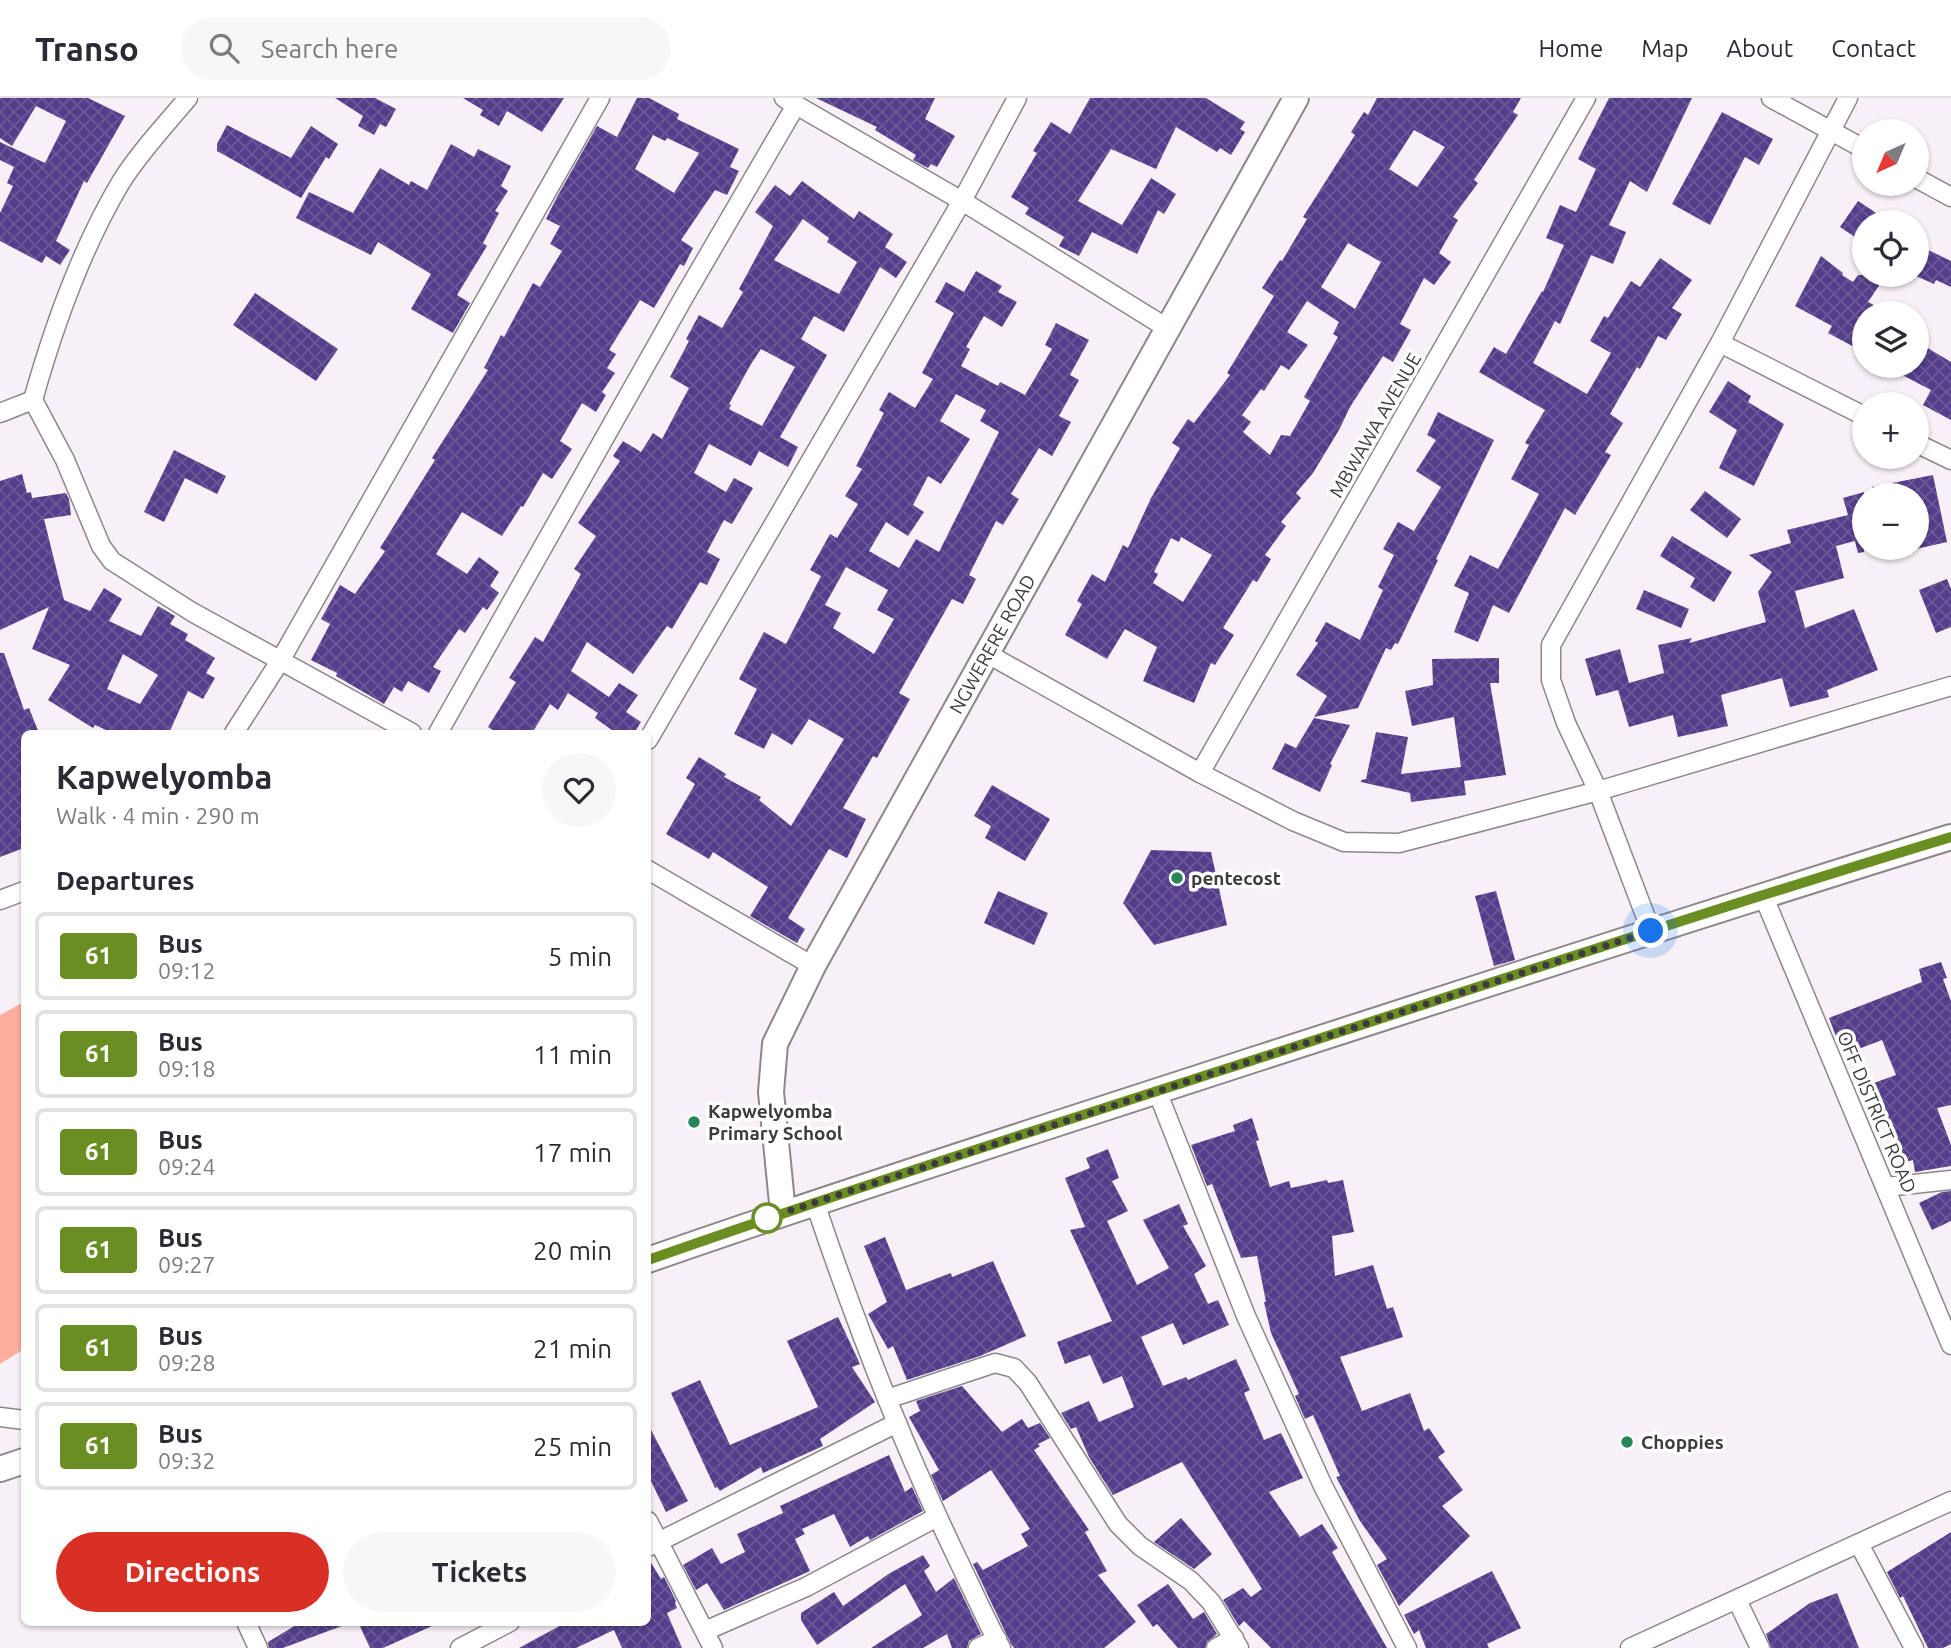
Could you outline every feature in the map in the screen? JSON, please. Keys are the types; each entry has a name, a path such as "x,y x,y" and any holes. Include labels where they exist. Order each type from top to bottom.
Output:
{"street":[{"path":"188,98 122,180 96,229 44,358 33,400 65,460 101,546 112,561 192,612 406,730"},
{"path":"236,730 280,661 600,98"},
{"path":"651,735 962,201 1017,98"},
{"name":"NGWERERE ROAD","path":"783,1213 771,1092 775,1044 813,965 1296,98"},
{"name":"MBWAWA AVENUE","path":"1200,773 1586,98"},
{"path":"1770,98 1852,143"},
{"path":"1651,931 1598,791 1566,723 1551,680 1550,645 1720,343 1848,98"},
{"path":"440,730 684,297 790,102 962,201 1167,328"},
{"path":"1929,185 1951,197"},
{"path":"1720,343 1852,410"},
{"path":"0,413 33,400"},
{"path":"1929,449 1951,460"},
{"path":"986,653 1200,773 1293,821 1344,842 1399,843 1598,791 1951,686"},
{"path":"651,1259 1157,1091 1951,837"},
{"path":"651,872 813,965"},
{"path":"0,900 21,892"},
{"name":"OFF DISTRICT ROAD","path":"1763,895 1951,1345"},
{"path":"1157,1091 1245,1316 1323,1486 1407,1648"},
{"path":"1886,1187 1951,1180"},
{"path":"815,1203 841,1282 897,1423 937,1517 999,1644 978,1648"},
{"path":"887,1399 995,1363 1014,1368 1028,1383 1118,1524 1140,1546 1191,1581 1211,1602 1236,1643 1216,1648"},
{"path":"0,1417 21,1420"},
{"path":"897,1423 653,1544 708,1643 937,1517"},
{"path":"0,1469 21,1462"},
{"path":"1630,1648 1951,1501"},
{"path":"1859,1544 1914,1648"},
{"path":"1737,1600 1760,1648"},
{"path":"248,1626 258,1648"},
{"path":"460,1648 502,1626"}],"shaded area":[{"path":"21,1004 21,1351 0,1364 0,1015"}],"building":[{"path":"0,98 88,98 125,116 87,183 84,181 56,241 70,250 60,265 46,256 42,263 0,241 0,213 13,186 7,183 14,167 0,160 0,142 45,163 66,121 36,106 12,146 0,138"},
{"path":"335,98 375,98 396,109 386,127 380,124 374,135 358,126 363,116"},
{"path":"463,98 564,98 542,132 507,111 499,126 480,115 483,110"},
{"path":"637,98 649,98 679,114 677,119 739,149 730,167 739,171 727,195 715,190 681,240 693,248 684,266 680,264 654,308 640,300 609,350 616,354 607,368 615,373 602,392 606,395 596,412 582,403 560,441 572,449 552,479 543,473 502,536 462,512 436,554 467,574 479,557 499,572 490,586 499,593 487,610 483,607 465,633 459,629 433,667 441,671 429,693 408,681 402,692 394,687 384,704 336,676 337,673 311,660 330,624 321,619 340,585 355,594 385,551 380,548 435,460 432,458 488,370 484,368 501,335 504,337 533,283 540,287 562,251 550,244 560,226 546,219 597,126 617,137","holes":["653,135 665,141 667,138 699,153 674,193 635,169"]},
{"path":"816,98 935,98 925,119 955,136 937,167 931,164 928,168 913,160 916,155 875,130 877,127"},
{"path":"1090,98 1206,98 1245,122 1240,129 1245,132 1231,155 1220,148 1217,152 1176,127 1156,169 1111,149 1078,201 1122,225 1151,178 1176,194 1164,214 1158,210 1137,254 1092,232 1079,256 1059,246 1064,237 1025,214 1029,208 1011,197 1037,153 1033,151 1051,122 1070,134"},
{"path":"1377,98 1521,98 1513,112 1518,115 1474,180 1478,183 1453,217 1458,220 1439,253 1451,262 1434,285 1424,278 1400,324 1411,330 1393,362 1383,356 1350,407 1313,473 1296,493 1301,498 1281,522 1286,526 1265,555 1271,559 1257,582 1253,580 1223,628 1234,635 1215,665 1211,663 1194,703 1143,681 1157,647 1125,629 1107,659 1065,635 1082,604 1077,601 1092,574 1105,582 1123,545 1128,548 1151,498 1180,448 1172,443 1188,419 1194,423 1230,375 1227,373 1274,296 1262,288 1280,260 1282,261 1307,219 1303,217 1355,135 1351,132 1364,112 1368,115","holes":["1414,130 1445,147 1417,187 1389,169","1348,243 1381,262 1355,309 1321,287","1307,301 1339,322 1333,334 1338,337 1304,397 1310,401 1290,436 1281,435 1270,455 1243,432 1251,422 1242,415 1261,389 1264,391 1281,365 1289,370 1308,345 1287,332","1181,537 1212,555 1183,602 1153,583 1158,574 1154,572 1171,538 1179,542"]},
{"path":"1609,98 1692,98 1647,192 1630,181 1609,225 1626,232 1613,264 1591,255 1560,324 1555,321 1533,363 1587,394 1611,353 1590,341 1604,316 1608,318 1631,281 1640,287 1660,258 1692,280 1672,308 1682,314 1666,340 1658,336 1610,414 1623,423 1605,452 1611,455 1575,515 1565,508 1509,613 1493,605 1478,642 1454,632 1469,593 1454,586 1470,555 1498,569 1539,494 1511,479 1529,445 1525,443 1545,410 1479,372 1494,347 1506,354 1543,292 1564,245 1546,238 1560,205 1576,212 1596,169 1578,159"},
{"path":"1722,112 1773,139 1759,165 1745,157 1710,225 1672,204"},
{"path":"227,125 291,158 311,126 338,144 329,159 326,157 301,198 217,151 217,144"},
{"path":"451,144 474,157 478,149 511,166 501,186 508,191 495,211 499,213 483,243 487,246 457,295 470,303 453,333 411,309 431,274 378,242 371,255 296,218 309,192 353,213 380,168 409,185 411,181 427,190"},
{"path":"802,181 854,219 859,211 893,234 885,247 907,262 896,278 880,267 844,332 814,316 801,339 827,355 780,437 798,447 788,467 759,451 751,466 709,444 694,473 726,492 734,478 753,488 732,524 724,520 707,552 720,559 707,585 700,582 672,629 667,626 633,674 587,642 571,671 609,697 619,683 638,695 626,712 641,722 636,730 612,730 595,718 598,713 568,693 558,710 550,704 534,730 492,730 488,727 516,682 509,678 535,637 543,642 581,574 574,569 596,536 578,523 620,461 613,456 623,441 641,452 653,433 662,439 689,388 670,377 699,315 722,328 743,292 739,289 773,226 755,212 775,185 790,196","holes":["803,219 829,238 827,242 857,262 839,294 774,260","761,349 795,367 762,426 729,409 729,404"]},
{"path":"1858,201 1872,210 1852,210 1852,235 1840,227"},
{"path":"1929,250 1951,261 1951,287 1936,280 1934,284 1929,282"},
{"path":"1821,256 1852,281 1852,287 1878,287 1869,301 1852,301 1852,346 1828,333 1832,326 1795,306"},
{"path":"976,271 1002,286 998,292 1017,302 1002,327 984,316 966,347 970,349 961,366 998,386 1000,382 1025,395 1052,349 1045,345 1056,323 1089,340 1070,375 1079,380 1059,416 1071,422 1052,456 1039,448 1011,494 1019,499 1003,525 996,521 969,575 976,579 963,604 952,599 899,693 910,699 877,758 873,756 843,808 866,819 847,858 829,849 788,918 805,929 797,943 750,916 768,887 713,852 709,859 666,834 695,784 686,778 699,757 726,774 724,777 761,797 759,800 791,826 844,739 809,719 792,745 772,733 764,749 734,734 757,689 739,679 764,632 786,644 821,576 810,570 830,534 837,538 858,504 845,496 862,469 856,466 884,413 879,410 889,392 915,408 933,379 922,373 954,313 935,302 946,282 964,292","holes":["956,394 986,410 980,421 999,432 939,552 916,539 899,568 869,551 886,522 908,536 924,512 913,505 928,476 941,484 970,439 940,421","846,567 888,590 877,610 894,619 874,654 833,628 841,613 825,605"]},
{"path":"255,293 338,349 316,381 233,325"},
{"path":"1929,349 1951,362 1951,420 1929,408 1931,390 1908,378 1929,378"},
{"path":"1728,381 1751,396 1748,402 1784,424 1754,486 1719,468 1737,430 1709,412"},
{"path":"1438,412 1494,440 1398,644 1395,643 1391,650 1386,648 1358,708 1314,717 1327,696 1296,675 1318,643 1315,641 1326,622 1360,640 1383,590 1378,587 1394,555 1383,549 1398,522 1414,531 1441,487 1416,471 1436,440 1427,435"},
{"path":"174,450 226,476 217,494 185,478 164,522 144,512"},
{"path":"22,474 27,493 31,492 32,498 66,493 69,499 71,515 44,519 64,600 90,611 104,588 122,599 109,621 141,636 158,606 175,616 170,624 188,634 185,640 215,658 206,673 215,678 203,699 188,691 170,730 106,730 95,725 93,728 48,700 70,665 32,649 49,607 0,630 0,481","holes":["123,654 158,675 140,704 107,689"]},
{"path":"1933,475 1947,542 1929,546 1929,483 1892,483"},
{"path":"1705,491 1741,519 1727,538 1690,510"},
{"path":"1852,495 1852,542 1836,546 1844,578 1795,591 1805,628 1854,609 1878,670 1827,690 1829,697 1790,707 1782,678 1721,695 1728,726 1678,737 1673,715 1629,727 1618,690 1596,696 1585,659 1620,649 1629,683 1664,673 1658,645 1692,638 1689,643 1766,622 1758,592 1772,572 1749,555 1791,543 1787,530 1848,515 1843,498"},
{"path":"1672,536 1732,572 1714,602 1690,587 1695,578 1660,556"},
{"path":"1947,579 1951,589 1951,627 1936,633 1919,590"},
{"path":"1644,590 1689,609 1681,628 1636,609"},
{"path":"0,653 4,653 24,710 29,708 38,730 21,730 21,849 0,857"},
{"path":"1499,658 1499,683 1490,683 1506,775 1464,781 1466,795 1411,802 1410,793 1361,782 1366,779 1376,732 1408,737 1401,774 1461,767 1454,717 1412,726 1405,691 1433,685 1432,659"},
{"path":"1314,718 1350,725 1330,764 1332,765 1320,792 1272,769 1285,743 1296,748"},
{"path":"992,785 1050,819 1025,861 985,838 991,826 974,816"},
{"name":"pentecost","path":"1151,850 1211,852 1227,925 1154,945 1123,903"},
{"path":"998,891 1048,913 1034,945 984,923"},
{"path":"1496,891 1515,960 1494,966 1475,896"},
{"path":"1941,962 1947,978 1943,979 1951,1001 1951,1105 1937,1108 1951,1145 1951,1166 1915,1172 1913,1160 1901,1163 1871,1084 1896,1075 1882,1040 1843,1055 1829,1018 1922,982 1919,969"},
{"path":"1252,1118 1270,1187 1289,1181 1291,1188 1327,1180 1328,1183 1343,1180 1354,1232 1332,1236 1335,1276 1373,1265 1387,1309 1393,1307 1403,1337 1340,1357 1362,1411 1410,1393 1424,1431 1429,1428 1445,1452 1438,1457 1463,1490 1442,1506 1470,1536 1399,1606 1377,1565 1387,1559 1360,1521 1336,1477 1340,1476 1313,1415 1305,1419 1295,1396 1299,1394 1271,1333 1257,1256 1241,1258 1212,1184 1207,1186 1191,1145 1235,1131 1233,1125"},
{"path":"1108,1149 1119,1178 1112,1181 1128,1211 1107,1221 1137,1285 1169,1268 1143,1220 1179,1204 1188,1224 1183,1226 1206,1266 1194,1274 1208,1304 1218,1300 1229,1325 1183,1345 1173,1323 1141,1337 1163,1386 1186,1377 1188,1380 1236,1359 1250,1390 1244,1393 1264,1440 1281,1433 1303,1478 1269,1492 1300,1537 1322,1524 1338,1548 1332,1552 1387,1648 1271,1648 1244,1621 1239,1626 1223,1600 1243,1588 1251,1597 1262,1589 1182,1462 1113,1495 1089,1457 1076,1427 1071,1429 1061,1413 1089,1401 1099,1422 1134,1407 1122,1376 1103,1384 1090,1355 1065,1364 1057,1342 1112,1321 1070,1230 1085,1227 1065,1178 1090,1168 1086,1158"},
{"path":"1951,1191 1951,1221 1932,1230 1919,1203 1942,1192"},
{"path":"885,1237 906,1290 951,1273 952,1277 993,1261 1026,1336 980,1356 907,1380 893,1346 888,1349 868,1314 887,1302 864,1246"},
{"path":"838,1317 860,1364 852,1367 875,1402 820,1439 823,1446 763,1473 761,1467 720,1491 715,1488 671,1393 700,1380 730,1445 818,1407 787,1341"},
{"path":"962,1386 1002,1432 1022,1419 1028,1428 1040,1423 1050,1438 1038,1444 1040,1446 1034,1450 1089,1530 1085,1532 1107,1571 1098,1575 1136,1622 1104,1648 1014,1648 1011,1644 973,1564 977,1562 983,1570 1028,1546 1021,1534 1030,1529 991,1470 943,1501 931,1475 939,1470 909,1417 920,1411 916,1401"},
{"path":"651,1430 688,1501 666,1512 651,1481"},
{"path":"889,1455 905,1492 912,1487 923,1511 870,1540 868,1536 850,1547 834,1514 802,1529 805,1534 795,1539 810,1571 724,1610 707,1583 696,1590 683,1565 712,1548 721,1564 745,1552 737,1534 783,1513 780,1506"},
{"path":"1181,1518 1212,1554 1194,1569 1154,1542"},
{"path":"1951,1532 1951,1644 1943,1648 1928,1648 1903,1596 1900,1598 1887,1572"},
{"path":"923,1555 930,1566 924,1571 936,1592 954,1578 981,1634 969,1641 967,1648 952,1648 947,1634 923,1648 871,1648 922,1615 905,1584 817,1645 801,1620 801,1613 834,1592 843,1606 890,1573"},
{"path":"651,1563 661,1579 664,1577 676,1601 677,1608 667,1613 682,1648 622,1648 614,1630 576,1648 519,1648 560,1626 651,1626"},
{"path":"1492,1571 1521,1628 1487,1644 1489,1648 1426,1648 1419,1630 1414,1634 1404,1615"},
{"path":"1168,1584 1193,1619 1204,1612 1217,1634 1207,1642 1205,1648 1178,1648 1157,1624 1153,1627 1137,1605"},
{"path":"1837,1593 1859,1648 1771,1648 1766,1634 1810,1603"},
{"path":"294,1626 342,1626 283,1648 269,1648 268,1642"},
{"path":"360,1626 432,1626 383,1648 370,1648"}],"bus line":[{"name":"61","path":"651,1259 783,1213 1763,895 1951,837"}],"place":[{"name":"pentecost","path":"1177,878"},
{"name":"Kapwelyomba Primary School","path":"694,1122"},
{"name":"Choppies","path":"1627,1442"}],"route":[{"path":"767,1218 761,1220 1651,931"}]}
